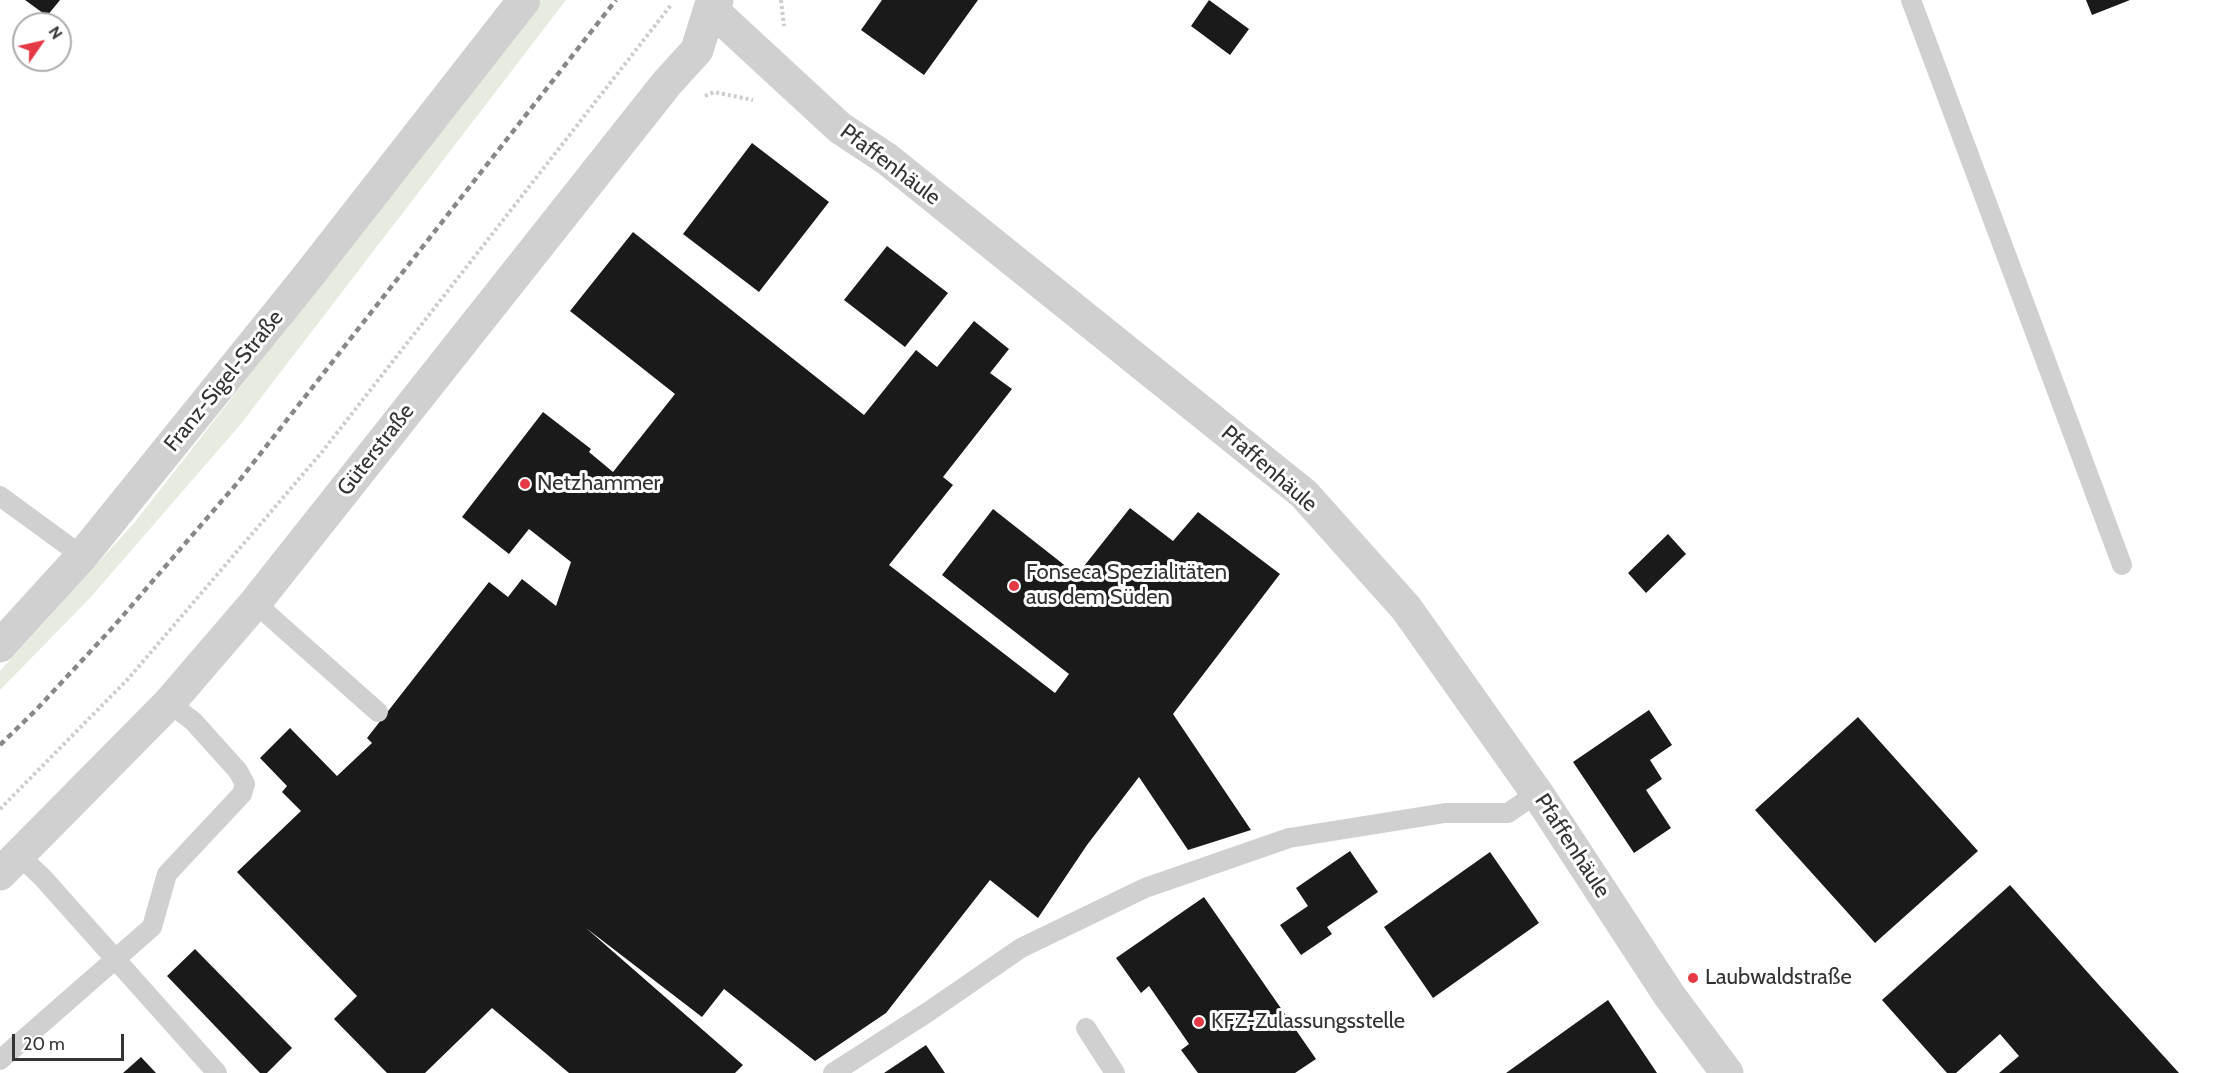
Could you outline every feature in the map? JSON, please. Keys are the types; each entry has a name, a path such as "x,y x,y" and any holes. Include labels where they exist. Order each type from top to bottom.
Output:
{"street":[{"name":"Franz-Sigel-Straße","path":"0,646 82,556 298,289 524,0"},
{"name":"Güterstraße","path":"10,865 170,703 255,603 667,83 697,50 714,4"},
{"name":"Pfaffenhäule","path":"714,4 840,128 887,159 1304,494 1406,608 1537,793 1669,995 1727,1073"}],"lane":[{"path":"1911,0 2122,565"},
{"path":"0,496 82,556"},
{"path":"255,603 378,712"},
{"path":"0,1060 153,927 167,874 242,794 245,784 238,771 193,721 170,703"},
{"path":"833,1073 928,1012 1021,948 1145,888 1289,838 1445,813 1508,813 1537,793"},
{"path":"10,865 43,878 217,1073"},
{"path":"1086,1028 1115,1073"}],"path":[{"path":"0,809 128,679 322,452 675,0"},
{"path":"781,0 785,27"},
{"path":"704,97 714,92 751,98 759,105"}],"shaded area":[{"path":"542,0 566,0 240,425 90,598 0,690 0,671 135,522"}],"building":[{"path":"25,0 60,0 50,12 42,12"},
{"path":"882,0 978,0 924,75 861,30"},
{"path":"1209,0 1249,29 1230,55 1191,26"},
{"path":"2086,0 2130,0 2092,15"},
{"path":"752,143 829,202 759,292 683,234"},
{"path":"633,232 864,415 916,350 937,367 974,321 1009,349 990,373 1012,389 943,477 953,485 889,565 1055,693 1069,674 942,575 993,509 1077,575 1130,508 1173,541 1198,512 1280,574 1173,714 1251,830 1188,850 1139,777 1087,845 1038,918 990,880 886,1013 815,1061 724,989 702,1017 586,928 743,1065 735,1073 569,1073 492,1008 425,1073 387,1073 334,1019 357,996 237,872 301,811 282,792 287,786 260,758 290,728 337,776 372,743 367,738 489,582 508,597 522,579 556,606 571,562 529,529 509,554 462,517 543,412 591,449 589,452 613,472 675,394 570,311"},
{"path":"887,246 948,293 905,347 844,300"},
{"path":"1668,534 1686,554 1646,593 1628,573"},
{"path":"1649,710 1672,745 1650,760 1662,779 1646,790 1671,828 1634,853 1573,762"},
{"path":"1858,717 1978,851 1875,943 1755,810"},
{"path":"1350,851 1378,892 1327,927 1332,934 1301,955 1280,925 1308,906 1296,888"},
{"path":"1490,852 1539,923 1433,998 1384,927"},
{"path":"2010,885 2179,1073 1999,1073 2019,1056 2000,1034 1956,1073 1947,1073 1882,1000"},
{"path":"1204,897 1316,1059 1295,1073 1198,1073 1181,1050 1189,1044 1149,986 1141,993 1116,958"},
{"path":"195,949 292,1048 267,1073 260,1073 167,976"},
{"path":"1608,1000 1657,1073 1506,1073"},
{"path":"926,1045 945,1073 884,1073"},
{"path":"141,1057 156,1073 123,1073"}],"railway":[{"path":"0,745 114,626 239,481 616,0"}],"place":[{"name":"Netzhammer","path":"525,484"},
{"name":"Fonseca Spezialitäten aus dem Süden","path":"1014,586"},
{"name":"Laubwaldstraße","path":"1693,978"},
{"name":"KFZ-Zulassungsstelle","path":"1199,1022"}]}
